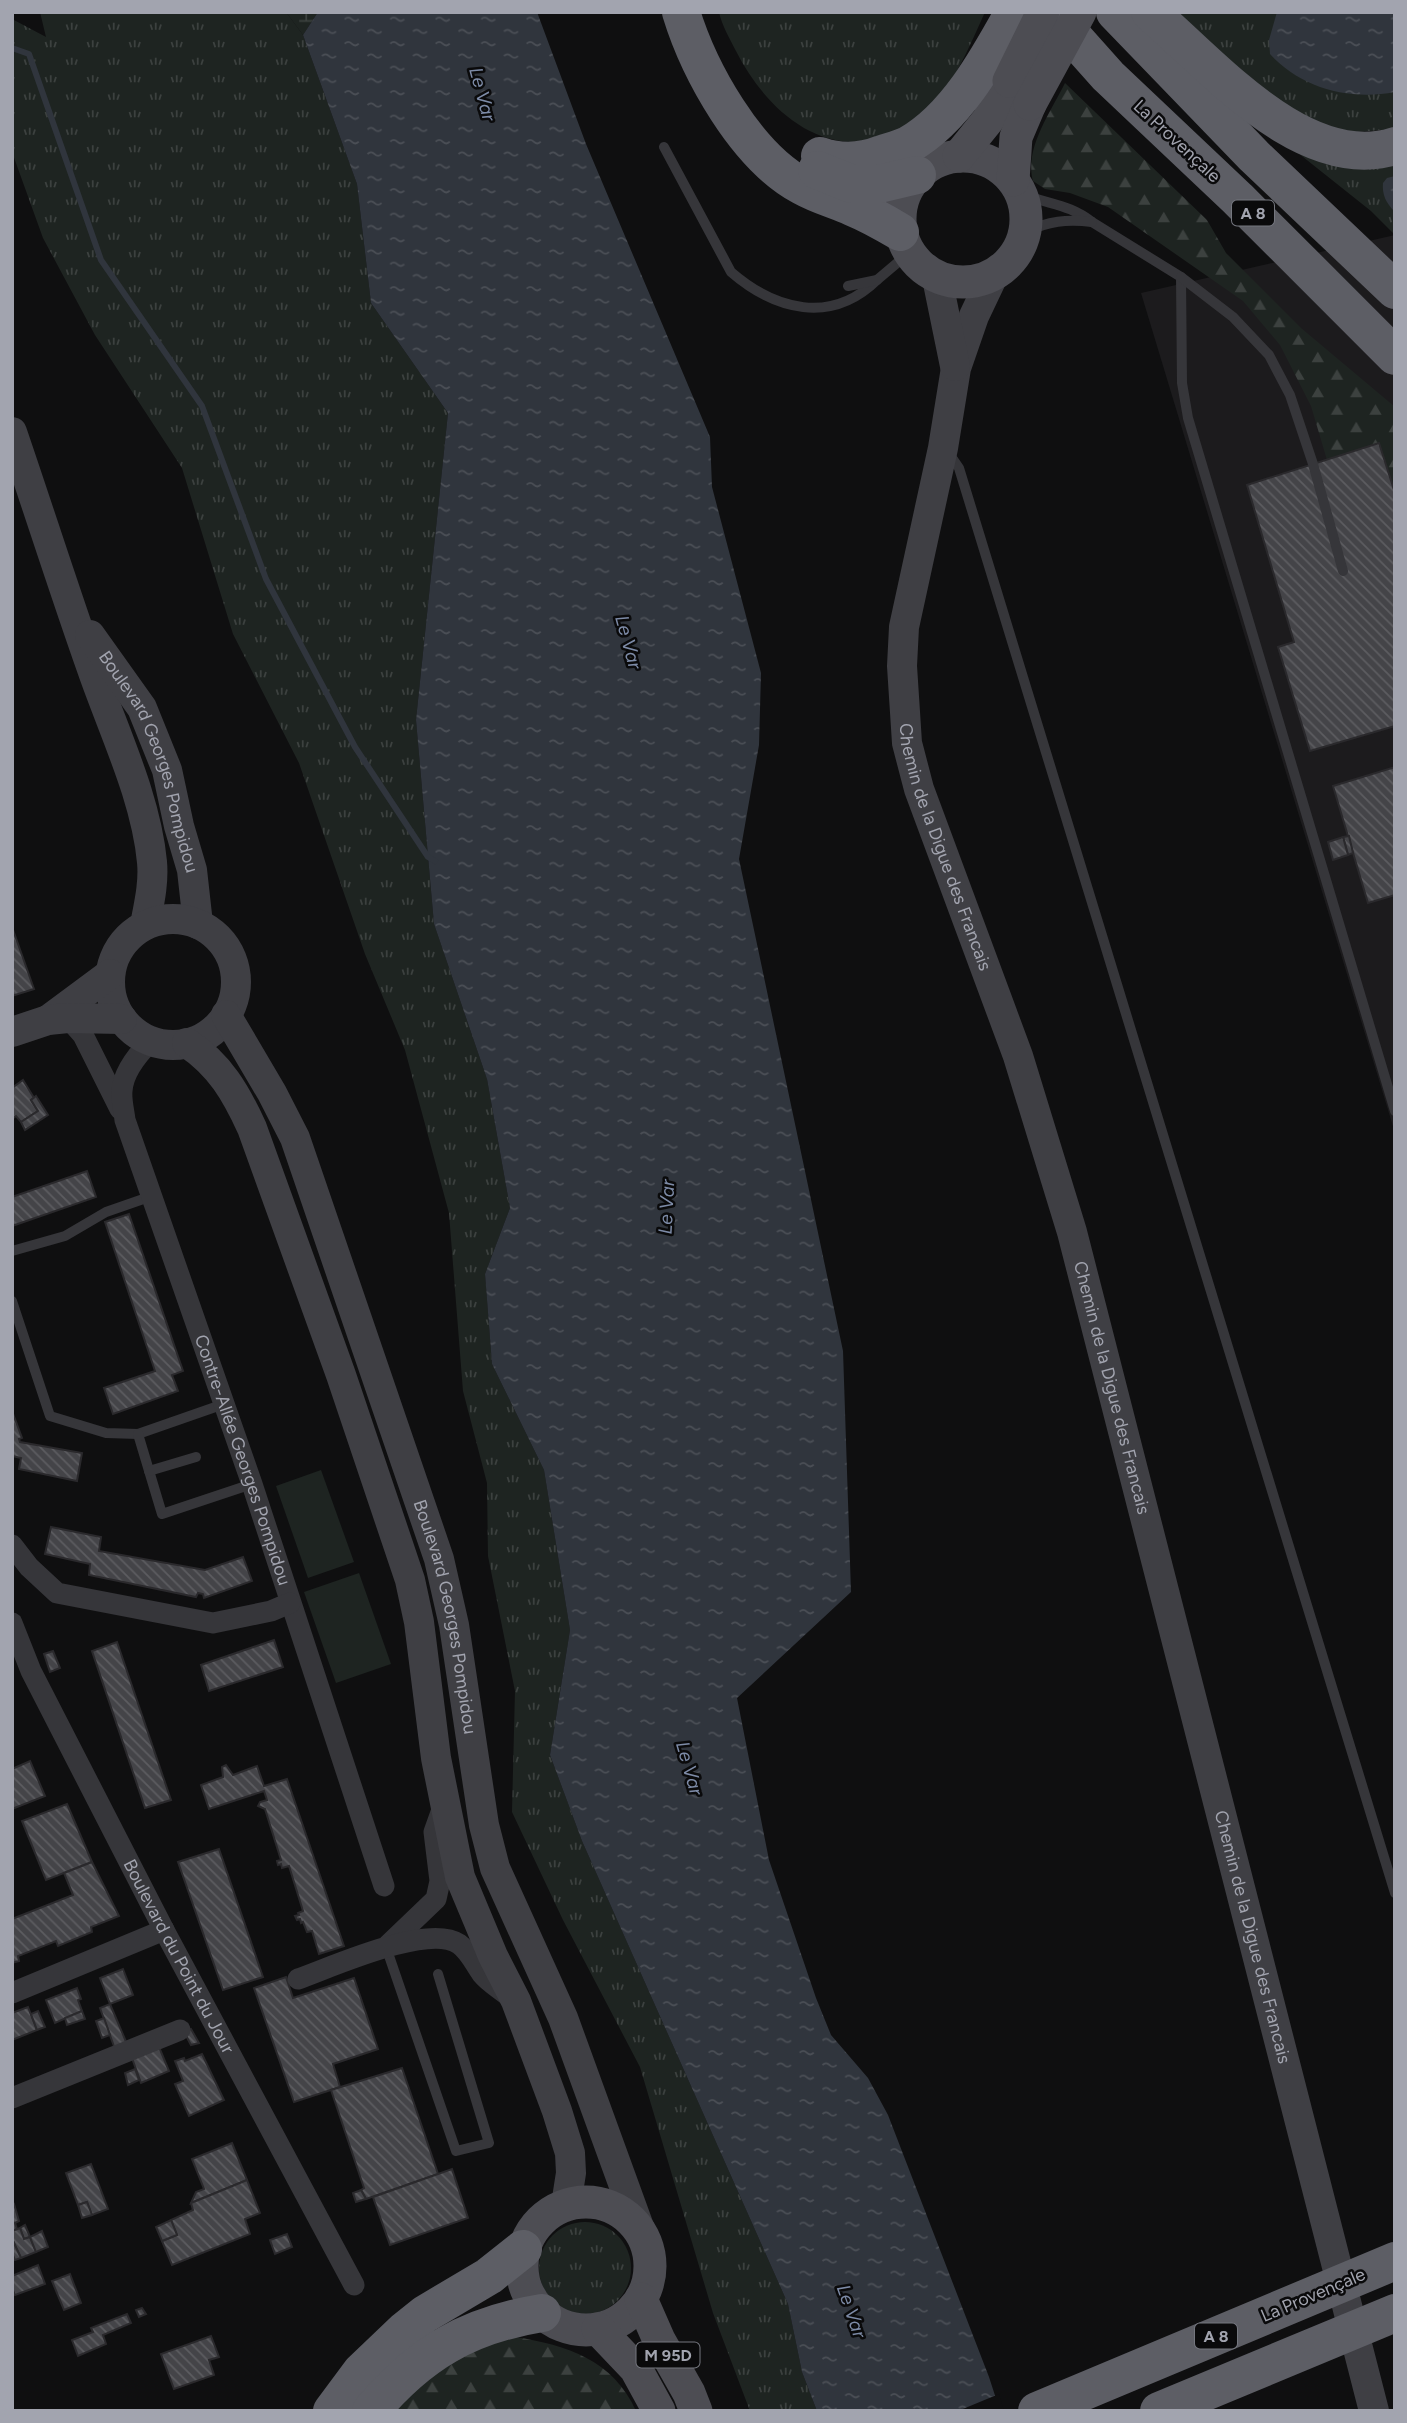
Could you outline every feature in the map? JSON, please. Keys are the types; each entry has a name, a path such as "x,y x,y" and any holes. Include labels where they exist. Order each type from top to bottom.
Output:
{"highway":[{"path":"681,12 691,46 731,117 768,160 801,186 857,209 905,242"},
{"path":"698,12 724,71 747,107 781,143 812,168 852,184 879,184 917,176"},
{"path":"781,143 833,161 852,161 877,156 908,144 937,121 961,96 1009,81 1014,12"},
{"path":"1026,12 1108,76"},
{"name":"La Provençale","path":"1051,12 1108,76 1238,199 1395,356"},
{"name":"A 8","path":"1115,12 1254,156 1395,290"},
{"path":"1150,12 1271,116 1300,134 1329,146 1355,152 1383,150 1395,146"},
{"path":"332,2411 361,2372 381,2351 425,2314 489,2276 523,2249"},
{"name":"La Provençale","path":"1037,2411 1395,2261"},
{"path":"371,2411 410,2369 447,2343 478,2328 542,2313"},
{"path":"1159,2411 1395,2313"}],"main road":[{"path":"959,156 988,120 1043,12"},
{"path":"1009,81 1080,12"},
{"path":"1009,81 1016,137 1017,186 1027,218 1026,232 1020,249 1008,264 993,276 975,282 956,283 937,278 917,263 905,242 900,211 906,192 929,165 959,156 979,158 998,166 1017,186"},
{"path":"956,368 979,303 993,276"},
{"path":"937,278 956,368"},
{"name":"Chemin de la Digue des Francais","path":"956,368 943,448 904,627 902,666 907,744 919,789 1018,1056 1072,1232 1374,2411"},
{"name":"Boulevard Georges Pompidou","path":"12,432 93,672 124,751 147,832 152,862 152,888 145,925"},
{"name":"Boulevard Georges Pompidou","path":"72,612 142,708 167,770 192,870 198,924"},
{"path":"162,919 180,919 198,924 213,933 225,946 233,963 236,981 233,999 216,1028 203,1037 187,1043 163,1044 151,1041 135,1032 122,1019 114,1005 110,990 113,959 121,945 145,925 162,919"},
{"path":"58,1019 110,974"},
{"name":"Boulevard Georges Pompidou","path":"226,1015 295,1138 434,1547 454,1625 485,1825 495,1868 563,2018 639,2227"},
{"path":"12,1032 58,1019 122,1019"},
{"name":"Boulevard Georges Pompidou","path":"187,1043 205,1055 222,1073 235,1091 252,1128 354,1413 410,1580 419,1622 436,1758 460,1877 542,2066 570,2153 571,2173 566,2205"},
{"path":"581,2201 601,2203 620,2210 639,2227 650,2259 649,2279 641,2299 629,2313 612,2324 598,2329 575,2329 557,2324 542,2313 528,2295 521,2273 523,2249 531,2231 544,2216 581,2201"},
{"name":"M 95D","path":"641,2299 696,2411"},
{"name":"M 95D","path":"598,2329 636,2369 659,2411"}],"street":[{"path":"58,1019 83,1035 125,1120"},
{"name":"Contre-Allée Georges Pompidou","path":"151,1041 140,1052 127,1073 121,1090 125,1120 252,1484 384,1886"},
{"path":"12,1545 29,1567 57,1593 213,1623 271,1611 290,1603"},
{"name":"Boulevard du Point du Jour","path":"12,1623 21,1675 164,1930 354,2286"},
{"path":"386,1947 436,1899 440,1881 434,1832 445,1802"},
{"path":"12,1993 164,1930"},
{"path":"298,1979 386,1947 439,1937 457,1943 471,1956 483,1975 516,2001"},
{"path":"12,2098 180,2030"}],"lane":[{"path":"664,147 731,272 749,288 769,299 809,309 853,299 862,295 877,281 905,242"},
{"path":"1017,186 1035,199 1079,211 1092,222 1181,277 1233,317 1269,355 1290,395 1313,464 1343,571"},
{"path":"1026,232 1061,220 1092,222"},
{"path":"1181,277 1182,383 1188,418 1395,1111"},
{"path":"848,286 877,281"},
{"path":"943,448 955,462 963,482 1395,1893"},
{"path":"12,1251 65,1236 106,1212 152,1196"},
{"path":"12,1301 50,1416 106,1433 138,1434 224,1404"},
{"path":"138,1434 162,1514 252,1484"},
{"path":"149,1471 196,1457"},
{"path":"386,1947 456,2151 489,2143 438,1974"}],"shaded area":[{"path":"1395,235 1395,1133 1141,293"}],"green space":[{"path":"40,12 286,12 303,35 357,184 371,303 448,413 416,720 434,924 487,1079 510,1208 485,1274 492,1364 544,1470 570,1630 550,1755 582,1841 788,2304 802,2372 817,2411 750,2411 713,2313 640,2067 563,1920 512,1812 515,1691 488,1556 487,1483 463,1391 449,1213 405,1050 365,954 299,763 233,634 182,468 95,335 43,238 12,152 12,19 46,37"},
{"path":"286,12 318,12 303,35"},
{"path":"719,12 985,12 951,81 921,116 893,133 866,141 839,141 814,133 791,119 770,100 751,77"},
{"path":"1172,12 1395,12 1395,129 1343,133 1288,111"},
{"path":"1065,83 1207,220 1226,253 1301,328 1395,407 1395,493 1379,444 1327,460 1311,406 1280,345 1243,301 1108,207 1070,193 1045,189 1033,181 1031,169 1035,143"},
{"path":"1278,137 1395,163 1395,235 1371,211"},
{"path":"321,1470 354,1562 308,1578 276,1486"},
{"path":"359,1573 391,1664 336,1683 304,1592"},
{"path":"585,2222 603,2225 618,2235 628,2250 631,2268 628,2286 618,2301 603,2311 585,2314 567,2311 552,2301 542,2286 539,2268 542,2250 552,2235 567,2225"},
{"path":"515,2337 570,2350 601,2367 615,2379 636,2411 391,2411 438,2370 472,2350"}],"water":[{"name":"Le Var","path":"318,12 537,12 586,144 710,437 712,487 761,673 759,745 739,859 843,1351 851,1592 737,1698 769,1860 816,1998 831,2035 868,2078 888,2115 1000,2411 817,2411 802,2372 788,2304 582,1841 550,1755 570,1630 544,1470 492,1364 485,1274 510,1208 487,1079 434,924 416,720 448,413 371,303 357,184 303,35"},
{"path":"1277,12 1395,12 1395,92 1360,95 1343,93 1296,76 1270,54 1269,40"},
{"path":"1395,176 1395,212 1385,199 1383,183 1387,178"}],"pier":[{"path":"999,2394 1004,2411 958,2411"}],"building":[{"path":"1379,443 1395,493 1395,726 1310,751 1278,647 1294,642 1247,485"},
{"path":"1395,767 1395,895 1368,903 1333,786"},
{"path":"1349,836 1353,853 1348,855 1343,837"},
{"path":"1343,837 1348,855 1333,860 1328,842"},
{"path":"12,927 34,989 12,996"},
{"path":"23,1080 38,1111 21,1122 16,1116 12,1119 12,1088"},
{"path":"36,1096 48,1115 25,1130 21,1122 38,1111 31,1100"},
{"path":"87,1171 96,1197 12,1226 12,1197"},
{"path":"129,1214 183,1371 172,1375 178,1391 113,1414 104,1388 155,1371 105,1222"},
{"path":"12,1411 22,1438 19,1439 20,1442 82,1453 77,1481 19,1469 21,1458 12,1456"},
{"path":"51,1527 101,1537 99,1551 205,1570 243,1557 252,1581 204,1598 203,1594 198,1593 196,1597 89,1575 90,1564 45,1554"},
{"path":"274,1640 283,1667 209,1691 201,1665"},
{"path":"117,1642 171,1800 145,1808 92,1651"},
{"path":"53,1651 60,1668 50,1672 44,1654"},
{"path":"30,1761 45,1796 12,1809 12,1769"},
{"path":"226,1765 233,1775 257,1766 264,1786 287,1779 344,1946 319,1954 312,1931 307,1932 303,1922 297,1920 295,1916 303,1911 289,1866 282,1868 281,1864 278,1865 277,1861 281,1860 265,1809 258,1806 260,1802 267,1800 264,1791 209,1809 201,1785 223,1777 222,1767"},
{"path":"67,1804 92,1862 46,1880 22,1821"},
{"path":"219,1849 263,1977 223,1990 178,1862"},
{"path":"92,1862 119,1916 91,1927 92,1932 58,1946 56,1941 18,1956 19,1961 12,1963 12,1919 73,1895 64,1873"},
{"path":"123,1969 133,1995 110,2004 100,1978"},
{"path":"286,1977 293,1998 354,1978 378,2049 333,2064 340,2087 294,2102 254,1988"},
{"path":"77,1988 82,2011 55,2023 46,2000"},
{"path":"110,2004 127,2044 115,2049 100,2008"},
{"path":"28,2007 37,2030 12,2040 12,2013"},
{"path":"38,2011 45,2027 37,2030 31,2014"},
{"path":"82,2011 85,2019 67,2025 65,2018"},
{"path":"104,2018 110,2035 102,2038 96,2021"},
{"path":"191,2029 199,2043 191,2045 184,2032"},
{"path":"159,2047 169,2071 141,2083 132,2058"},
{"path":"202,2054 224,2100 189,2116 175,2084 183,2081 175,2061 184,2058 185,2061"},
{"path":"402,2068 438,2174 366,2199 331,2090"},
{"path":"135,2069 139,2080 128,2085 125,2073"},
{"path":"232,2143 247,2180 191,2203 196,2192 204,2189 192,2159"},
{"path":"91,2164 108,2209 92,2215 87,2202 78,2205 66,2173"},
{"path":"452,2169 468,2218 390,2245 373,2197"},
{"path":"247,2180 260,2213 245,2219 250,2234 172,2265 162,2241 177,2235 171,2220 193,2210 191,2203"},
{"path":"361,2190 366,2199 356,2202 353,2193"},
{"path":"87,2202 92,2215 82,2218 78,2205"},
{"path":"14,2204 19,2221 15,2223 17,2229 12,2231 12,2205"},
{"path":"171,2220 177,2235 162,2241 156,2227"},
{"path":"25,2225 30,2237 24,2239 20,2228"},
{"path":"20,2228 24,2239 30,2237 36,2252 21,2258 12,2239 12,2231"},
{"path":"42,2231 48,2247 36,2252 30,2237"},
{"path":"287,2234 292,2247 275,2254 270,2240"},
{"path":"12,2239 21,2258 15,2260 12,2253"},
{"path":"38,2265 45,2284 15,2295 12,2276"},
{"path":"70,2274 81,2303 64,2310 52,2281"},
{"path":"142,2308 146,2314 139,2317 136,2310"},
{"path":"127,2314 131,2323 103,2335 106,2344 78,2356 72,2340 93,2332 91,2328"},
{"path":"211,2336 219,2357 209,2360 214,2375 174,2389 161,2354"}],"waterway":[{"path":"12,48 29,54 101,260 202,406 266,579 355,747 428,857 435,861"}]}
